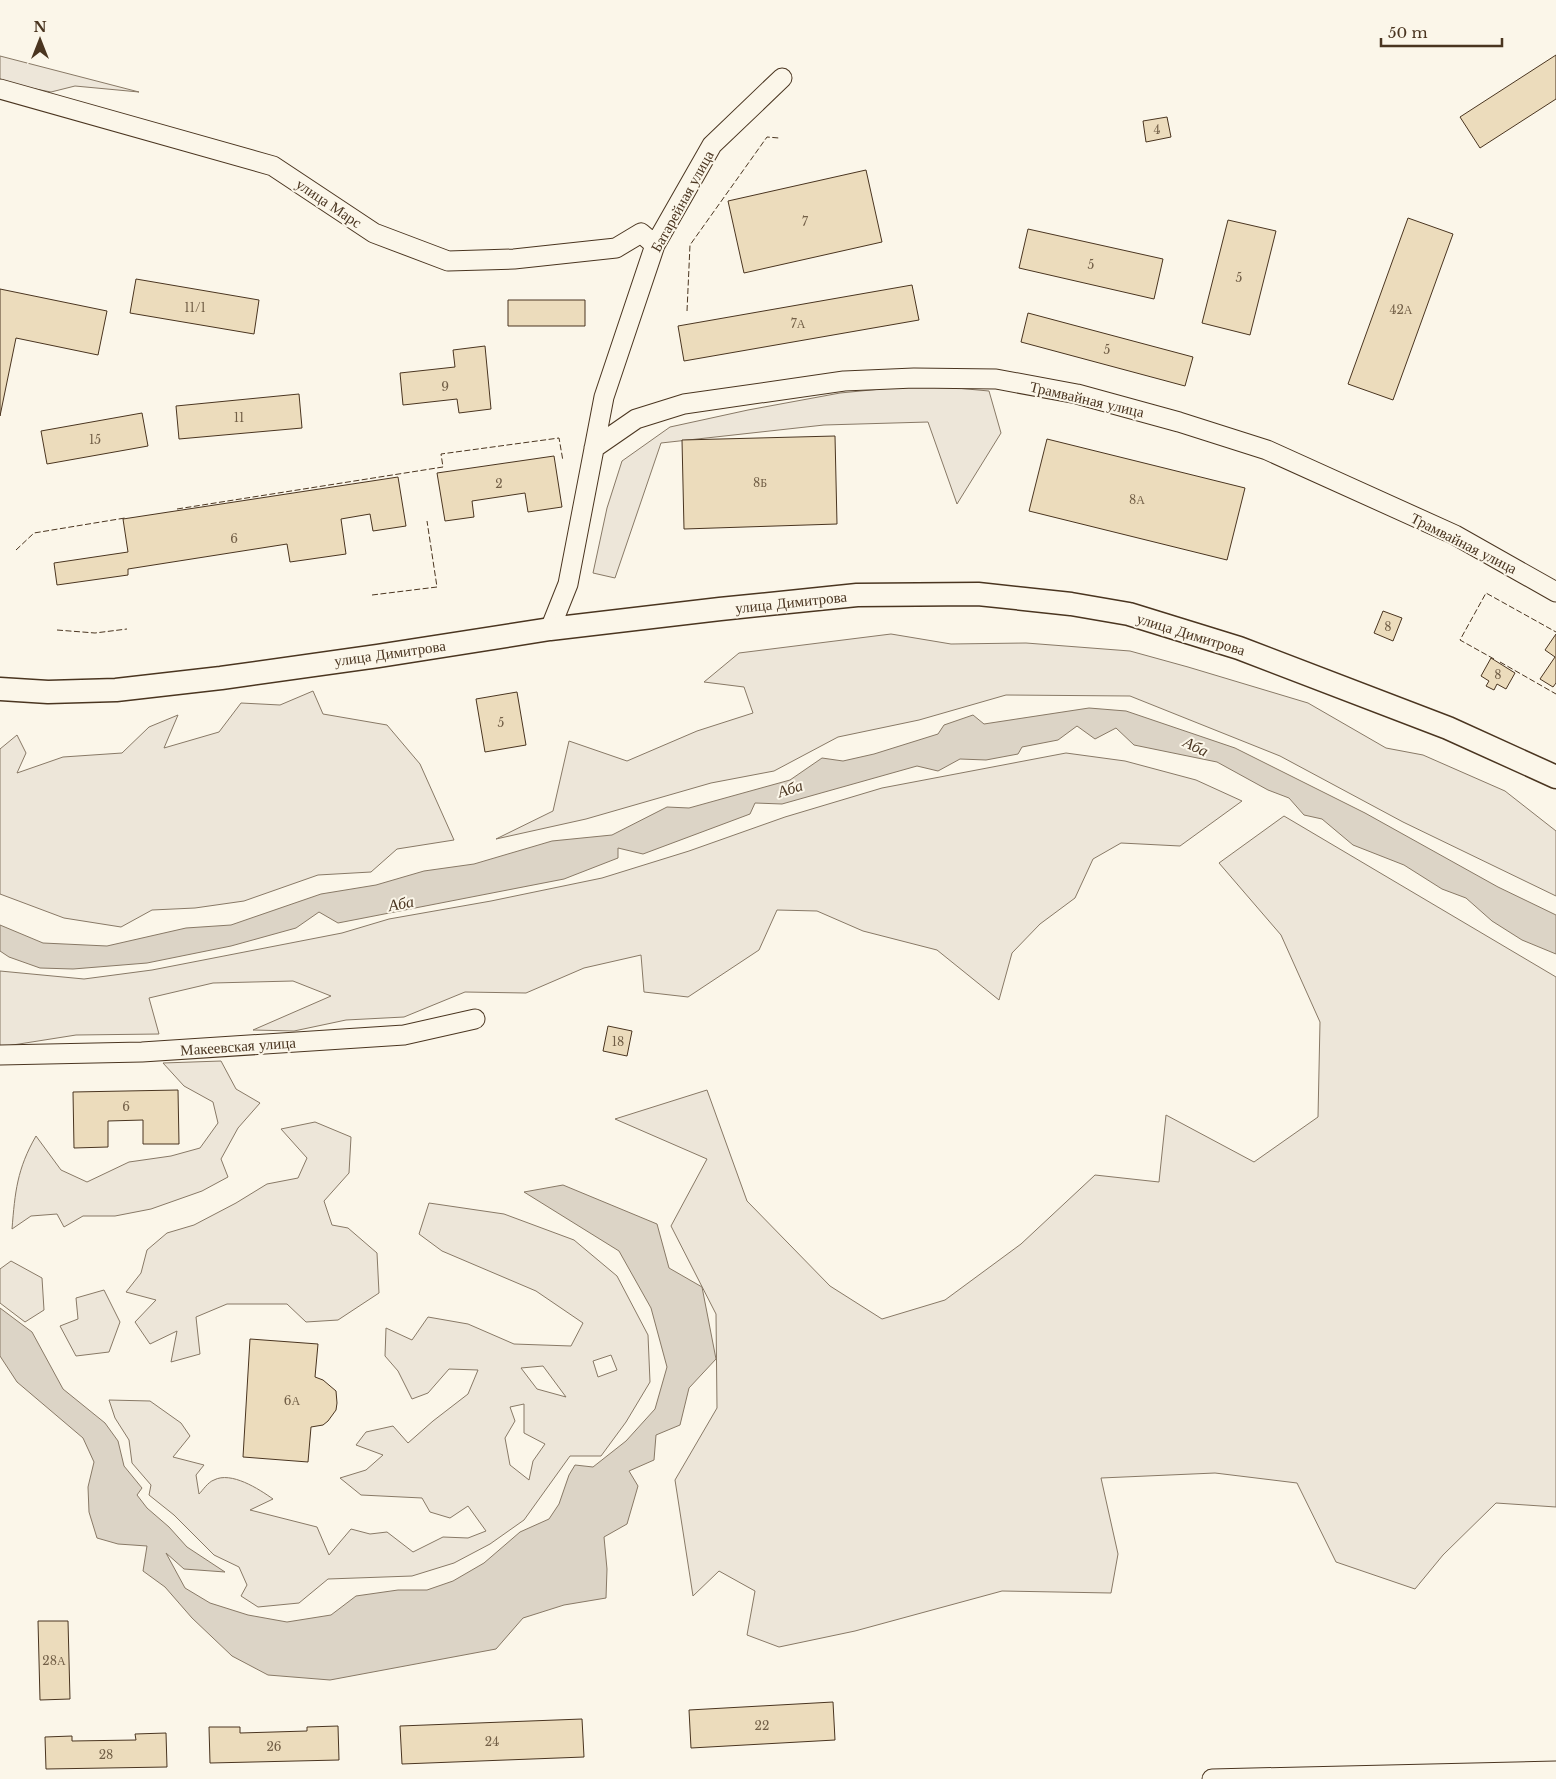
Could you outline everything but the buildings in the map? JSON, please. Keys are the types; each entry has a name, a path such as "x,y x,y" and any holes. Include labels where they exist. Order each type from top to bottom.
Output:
{"main road":[{"name":"улица Димитрова","path":"0,689 48,692 116,690 221,678 550,629 857,595 978,594 1071,604 1129,614 1239,648 1448,728 1556,777"}],"street":[{"name":"Батарейная улица","path":"550,629 568,584 604,397 655,245 712,145 782,78"},
{"name":"улица Марс","path":"0,89 273,166 374,232 448,262 616,248 640,232 655,245"},
{"name":"Трамвайная улица","path":"594,448 636,419 684,404 844,381 914,378 996,379 1077,394 1179,422 1267,450 1455,535 1556,592"},
{"name":"Макеевская улица","path":"0,1055 142,1052 404,1035 475,1020"},
{"path":"1212,1779 1556,1771"}],"shaded area":[{"path":"0,56 139,92 75,86 51,92 0,82"},
{"path":"923,385 989,391 1001,433 957,504 928,422 824,425 661,443 615,578 593,573 607,508 622,461 670,427 840,393"},
{"path":"891,634 951,644 1026,643 1130,651 1308,703 1386,748 1423,755 1505,791 1556,831 1556,896 1403,822 1280,756 1130,696 1006,695 919,720 838,737 774,771 711,783 586,819 496,839 553,811 569,741 627,761 697,731 753,713 744,687 704,682 739,653"},
{"path":"313,691 323,714 387,725 420,764 454,840 397,849 371,872 318,875 244,901 195,908 152,910 121,927 64,918 0,894 0,749 17,735 26,753 17,773 63,757 122,753 149,727 178,715 164,748 219,732 241,703 280,705"},
{"path":"1066,753 1125,761 1196,780 1242,801 1180,846 1121,843 1093,859 1075,898 1040,924 1012,953 999,1000 937,950 863,931 817,911 777,910 759,950 688,997 644,992 641,955 584,968 526,993 465,992 404,1017 346,1020 294,1031 253,1030 331,996 293,981 213,983 149,998 159,1034 76,1035 0,1047 0,971 84,979 152,970 342,933 389,919 491,901 602,878 689,851 785,817 882,788"},
{"path":"1284,816 1556,977 1556,1507 1496,1503 1443,1555 1415,1589 1336,1562 1297,1483 1215,1473 1101,1478 1118,1554 1111,1593 1002,1591 855,1631 779,1647 747,1635 755,1591 719,1571 693,1596 675,1480 717,1408 716,1314 671,1226 707,1159 615,1119 707,1090 747,1201 830,1286 882,1319 945,1300 1021,1244 1095,1175 1159,1182 1166,1115 1254,1162 1318,1117 1320,1022 1281,935 1219,863"},
{"path":"221,1061 236,1089 260,1103 238,1128 221,1159 228,1177 202,1191 151,1209 115,1216 83,1216 64,1227 57,1214 31,1216 12,1229 18,1181 25,1159 36,1136 61,1170 87,1182 129,1162 171,1156 200,1148 218,1123 213,1102 184,1086 163,1063"},
{"path":"315,1122 351,1137 349,1173 324,1201 332,1225 348,1228 377,1253 379,1293 338,1320 306,1322 287,1304 227,1304 196,1317 200,1354 171,1362 177,1331 150,1344 135,1322 156,1300 126,1292 141,1273 147,1250 167,1233 194,1225 267,1184 298,1178 307,1158 281,1129"},
{"path":"429,1203 504,1214 574,1240 617,1276 648,1335 650,1382 626,1422 601,1456 570,1456 524,1520 490,1544 454,1563 412,1576 328,1579 299,1603 258,1607 241,1596 247,1585 239,1567 214,1555 174,1515 149,1495 151,1485 132,1463 129,1440 115,1418 109,1400 150,1401 181,1423 190,1436 173,1457 204,1465 196,1475 199,1494 210,1482 221,1478 245,1482 273,1499 250,1510 317,1527 329,1555 351,1529 370,1534 387,1532 413,1552 443,1537 468,1538 486,1531 468,1506 450,1518 430,1512 422,1498 361,1495 340,1478 366,1470 383,1455 356,1445 366,1432 393,1426 408,1443 468,1394 478,1370 449,1369 428,1393 412,1399 398,1371 385,1356 386,1328 412,1340 428,1317 468,1324 514,1344 571,1346 583,1323 536,1291 442,1251 419,1234","holes":["611,1355 617,1370 598,1377 593,1361","543,1366 566,1397 537,1389 521,1368","524,1404 524,1433 545,1444 533,1461 529,1480 510,1465 505,1438 515,1421 510,1407"]},
{"path":"11,1261 42,1278 44,1310 25,1322 0,1303 0,1269"},
{"path":"104,1290 120,1322 109,1352 76,1356 60,1326 78,1319 76,1298"}],"water":[{"name":"Аба","path":"1089,708 1126,711 1235,748 1365,813 1498,887 1556,915 1556,954 1522,940 1492,921 1466,898 1442,889 1404,865 1353,845 1322,819 1304,815 1289,798 1268,790 1217,762 1134,745 1116,728 1095,739 1077,726 1058,740 1022,747 1018,754 986,760 960,759 938,771 917,766 782,804 755,803 750,814 643,854 618,848 618,858 564,879 338,923 319,912 296,928 231,946 147,963 73,969 40,968 9,957 0,951 0,925 43,943 107,946 186,928 231,925 321,894 376,885 424,871 474,864 552,841 612,835 667,807 689,808 790,780 822,758 843,761 874,754 938,734 944,725 973,715 984,724"},
{"path":"563,1185 657,1224 669,1268 702,1287 716,1359 689,1388 680,1425 656,1435 654,1460 629,1471 638,1486 627,1524 604,1537 607,1569 606,1598 564,1605 523,1618 496,1649 330,1680 268,1675 232,1656 192,1618 165,1587 143,1571 147,1546 118,1544 97,1538 89,1512 88,1487 94,1462 83,1438 17,1382 0,1356 0,1308 32,1332 63,1389 105,1423 118,1441 124,1466 142,1488 137,1495 147,1508 169,1527 187,1547 225,1572 184,1569 166,1553 185,1588 210,1603 248,1615 287,1622 331,1615 356,1596 398,1590 427,1590 453,1581 484,1563 520,1532 549,1519 559,1504 569,1475 575,1465 593,1467 626,1441 655,1409 667,1367 651,1308 619,1251 524,1192"}],"fence":[{"path":"687,311 690,245 767,137 779,138"},
{"path":"177,509 443,467 441,454 559,438 563,461"},
{"path":"16,550 34,533 125,518"},
{"path":"372,595 437,587 427,521"},
{"path":"1494,659 1460,640 1486,593 1556,632"},
{"path":"57,630 95,633 127,629"},
{"path":"1500,662 1556,694"}]}
